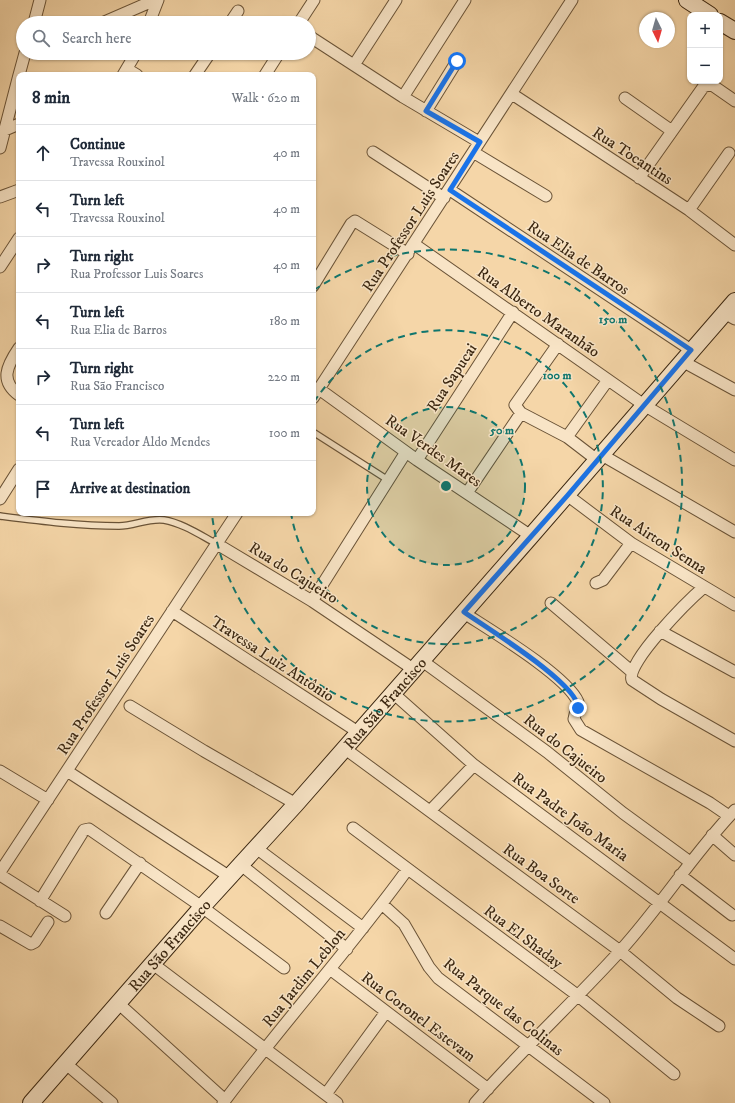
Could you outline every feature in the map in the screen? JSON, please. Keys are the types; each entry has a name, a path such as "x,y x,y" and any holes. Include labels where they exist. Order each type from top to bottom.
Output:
{"street":[{"path":"36,16 40,0"},
{"path":"119,16 157,0"},
{"path":"151,16 157,0"},
{"path":"304,16 314,0"},
{"path":"354,65 396,0"},
{"path":"403,97 465,0"},
{"name":"Rua Professor Luis Soares","path":"316,394 572,0"},
{"path":"687,0 705,12"},
{"path":"235,16 238,11"},
{"path":"723,24 735,31"},
{"path":"316,41 426,111 546,196"},
{"path":"20,72 25,60"},
{"path":"129,72 134,60"},
{"path":"197,72 205,60"},
{"path":"267,72 275,60"},
{"path":"426,111 457,61"},
{"path":"639,178 704,86 709,84 735,101"},
{"path":"0,148 16,87"},
{"name":"Rua Tocantins","path":"512,94 689,210 735,245"},
{"path":"625,98 672,131"},
{"path":"5,130 16,125"},
{"name":"Rua Elia de Barros","path":"373,152 447,194 735,390"},
{"path":"689,210 729,153"},
{"path":"0,197 16,191"},
{"path":"316,281 354,222 357,222 408,254"},
{"path":"0,267 16,243"},
{"name":"Rua Alberto Maranhão","path":"414,244 644,405 735,460"},
{"name":"Rua São Francisco","path":"31,1103 202,906 296,804 567,496 687,356 730,316 735,300"},
{"name":"Rua Sapucai","path":"417,460 513,312"},
{"path":"558,344 519,397 515,405 521,413 567,437 735,532"},
{"path":"16,352 4,370 3,376 3,382 6,387 16,393"},
{"path":"567,437 608,380"},
{"name":"Rua Verdes Mares","path":"316,394 406,452 531,536"},
{"path":"468,493 521,413"},
{"path":"312,601 406,452"},
{"path":"0,499 16,474"},
{"name":"Rua Airton Senna","path":"567,496 631,543 735,605"},
{"name":"Rua Professor Luis Soares","path":"0,874 235,516"},
{"path":"596,583 603,580 631,543"},
{"name":"Rua do Cajueiro","path":"217,544 417,665 547,752 623,813 690,862"},
{"path":"704,587 689,600 660,631 631,671 632,680 661,700 735,741"},
{"path":"551,604 631,671"},
{"name":"Travessa Luiz Antônio","path":"172,611 358,732"},
{"path":"464,612 532,659 569,689 578,702 574,719 581,730 703,799 732,813 690,862 661,903 620,951 529,1045 477,1103"},
{"path":"660,631 735,672"},
{"name":"Rua Padre João Maria","path":"393,693 474,765 735,959"},
{"path":"130,706 296,804"},
{"name":"Rua Boa Sorte","path":"344,748 620,951 677,998 719,1026"},
{"path":"430,811 474,765"},
{"path":"0,771 48,800"},
{"path":"67,771 230,877"},
{"path":"40,901 86,828 92,830 202,906 284,968"},
{"name":"Rua El Shaday","path":"354,828 408,870 577,995 674,1074"},
{"path":"712,835 735,854"},
{"path":"256,848 364,928"},
{"path":"106,913 140,863"},
{"path":"241,865 348,949"},
{"name":"Rua Jardim Leblon","path":"224,1101 266,1047 348,949 408,870"},
{"path":"0,874 65,916"},
{"path":"680,875 732,915"},
{"name":"Rua Parque das Colinas","path":"382,904 404,924 429,967 438,978 529,1045 604,1103"},
{"path":"0,926 31,944 35,942 48,922"},
{"path":"153,964 266,1047 337,1103"},
{"name":"Rua Coronel Estevam","path":"330,969 488,1089"},
{"path":"118,1003 224,1101"},
{"path":"326,1094 386,1012"},
{"path":"65,1063 112,1103"}],"lane":[{"path":"316,434 388,480"},
{"path":"0,516 68,525 121,526 152,519 164,520 176,523 217,544"}],"route":[{"path":"457,61 426,111 480,142 450,190 691,350 567,496 464,612 555,676 574,695 578,702 578,708"}]}
